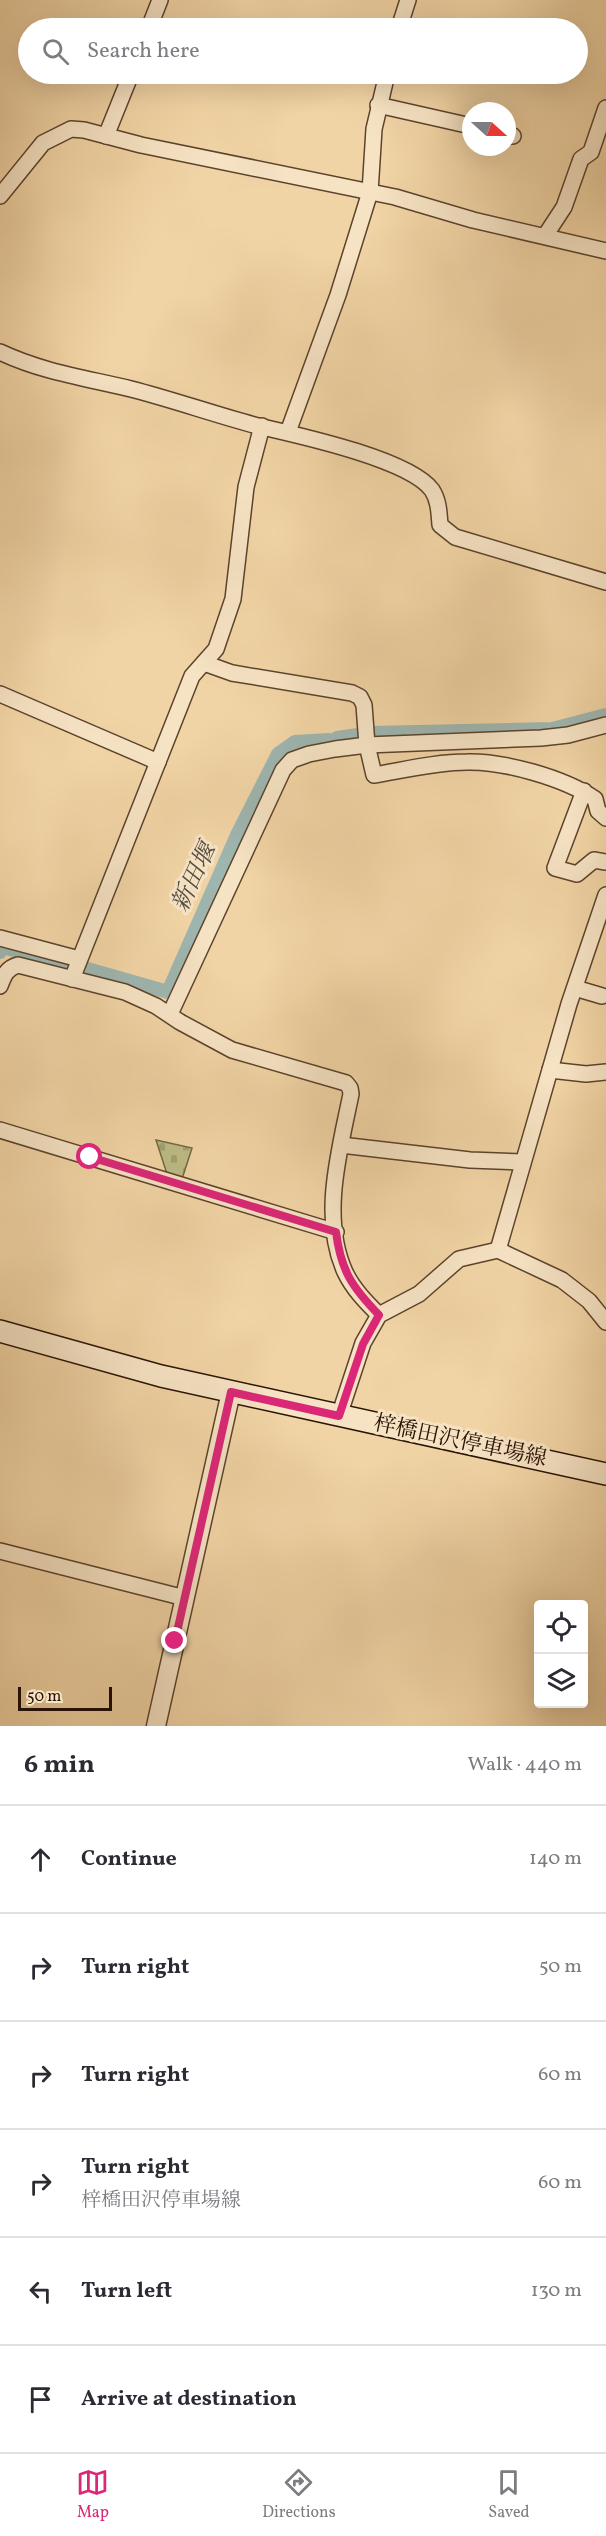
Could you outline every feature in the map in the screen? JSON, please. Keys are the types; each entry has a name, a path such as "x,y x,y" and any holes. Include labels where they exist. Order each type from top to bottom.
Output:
{"main road":[{"name":"梓橋田沢停車場線","path":"0,1331 150,1373 606,1474"}],"street":[{"path":"153,18 160,0"},
{"path":"402,18 408,0"},
{"path":"106,136 127,84"},
{"path":"288,432 338,295 370,192 378,105 384,84"},
{"path":"378,105 462,124"},
{"path":"545,236 564,207 581,159 591,152 606,108"},
{"path":"0,196 29,158 44,143 71,129 84,130 394,197 473,220 606,251"},
{"path":"0,352 47,371 132,389 360,452 418,479 431,489 438,504 440,525 455,537 606,582"},
{"path":"72,979 192,676 216,649 233,599 246,487 262,426"},
{"path":"204,663 232,674 352,693 360,697 364,705 367,745 374,775 465,762 483,763 545,777 584,791 595,798 598,810 606,818"},
{"path":"0,694 158,762"},
{"path":"170,1014 283,770 292,760 309,754 367,745 541,738 568,735 606,725"},
{"path":"584,791 555,868 577,874 594,860 606,862"},
{"path":"498,1250 550,1070 606,895"},
{"path":"0,938 80,959"},
{"path":"0,986 6,972 12,966 18,965 125,992 170,1014 232,1050 346,1083 351,1094 332,1192 339,1257 345,1273 358,1294 379,1315"},
{"path":"575,988 602,996"},
{"path":"550,1070 586,1074 606,1072"},
{"path":"0,1130 336,1232"},
{"path":"341,1145 470,1160 523,1162"},
{"path":"339,1416 363,1344 379,1315 419,1294 459,1260 498,1250 562,1280 589,1301 606,1322"},
{"path":"156,1726 231,1392"},
{"path":"0,1551 185,1598"}],"green space":[{"path":"156,1140 192,1148 182,1179 167,1174"}],"waterway":[{"name":"新田堰","path":"371,733 552,729 606,715"},
{"name":"新田堰","path":"337,738 358,735"},
{"name":"新田堰","path":"84,968 168,992 237,835 278,754 295,742 329,740"},
{"name":"新田堰","path":"0,952 2,947 70,964"}],"route":[{"path":"90,1157 336,1232 339,1257 345,1273 358,1294 379,1315 363,1344 339,1416 231,1392 175,1641"}]}
